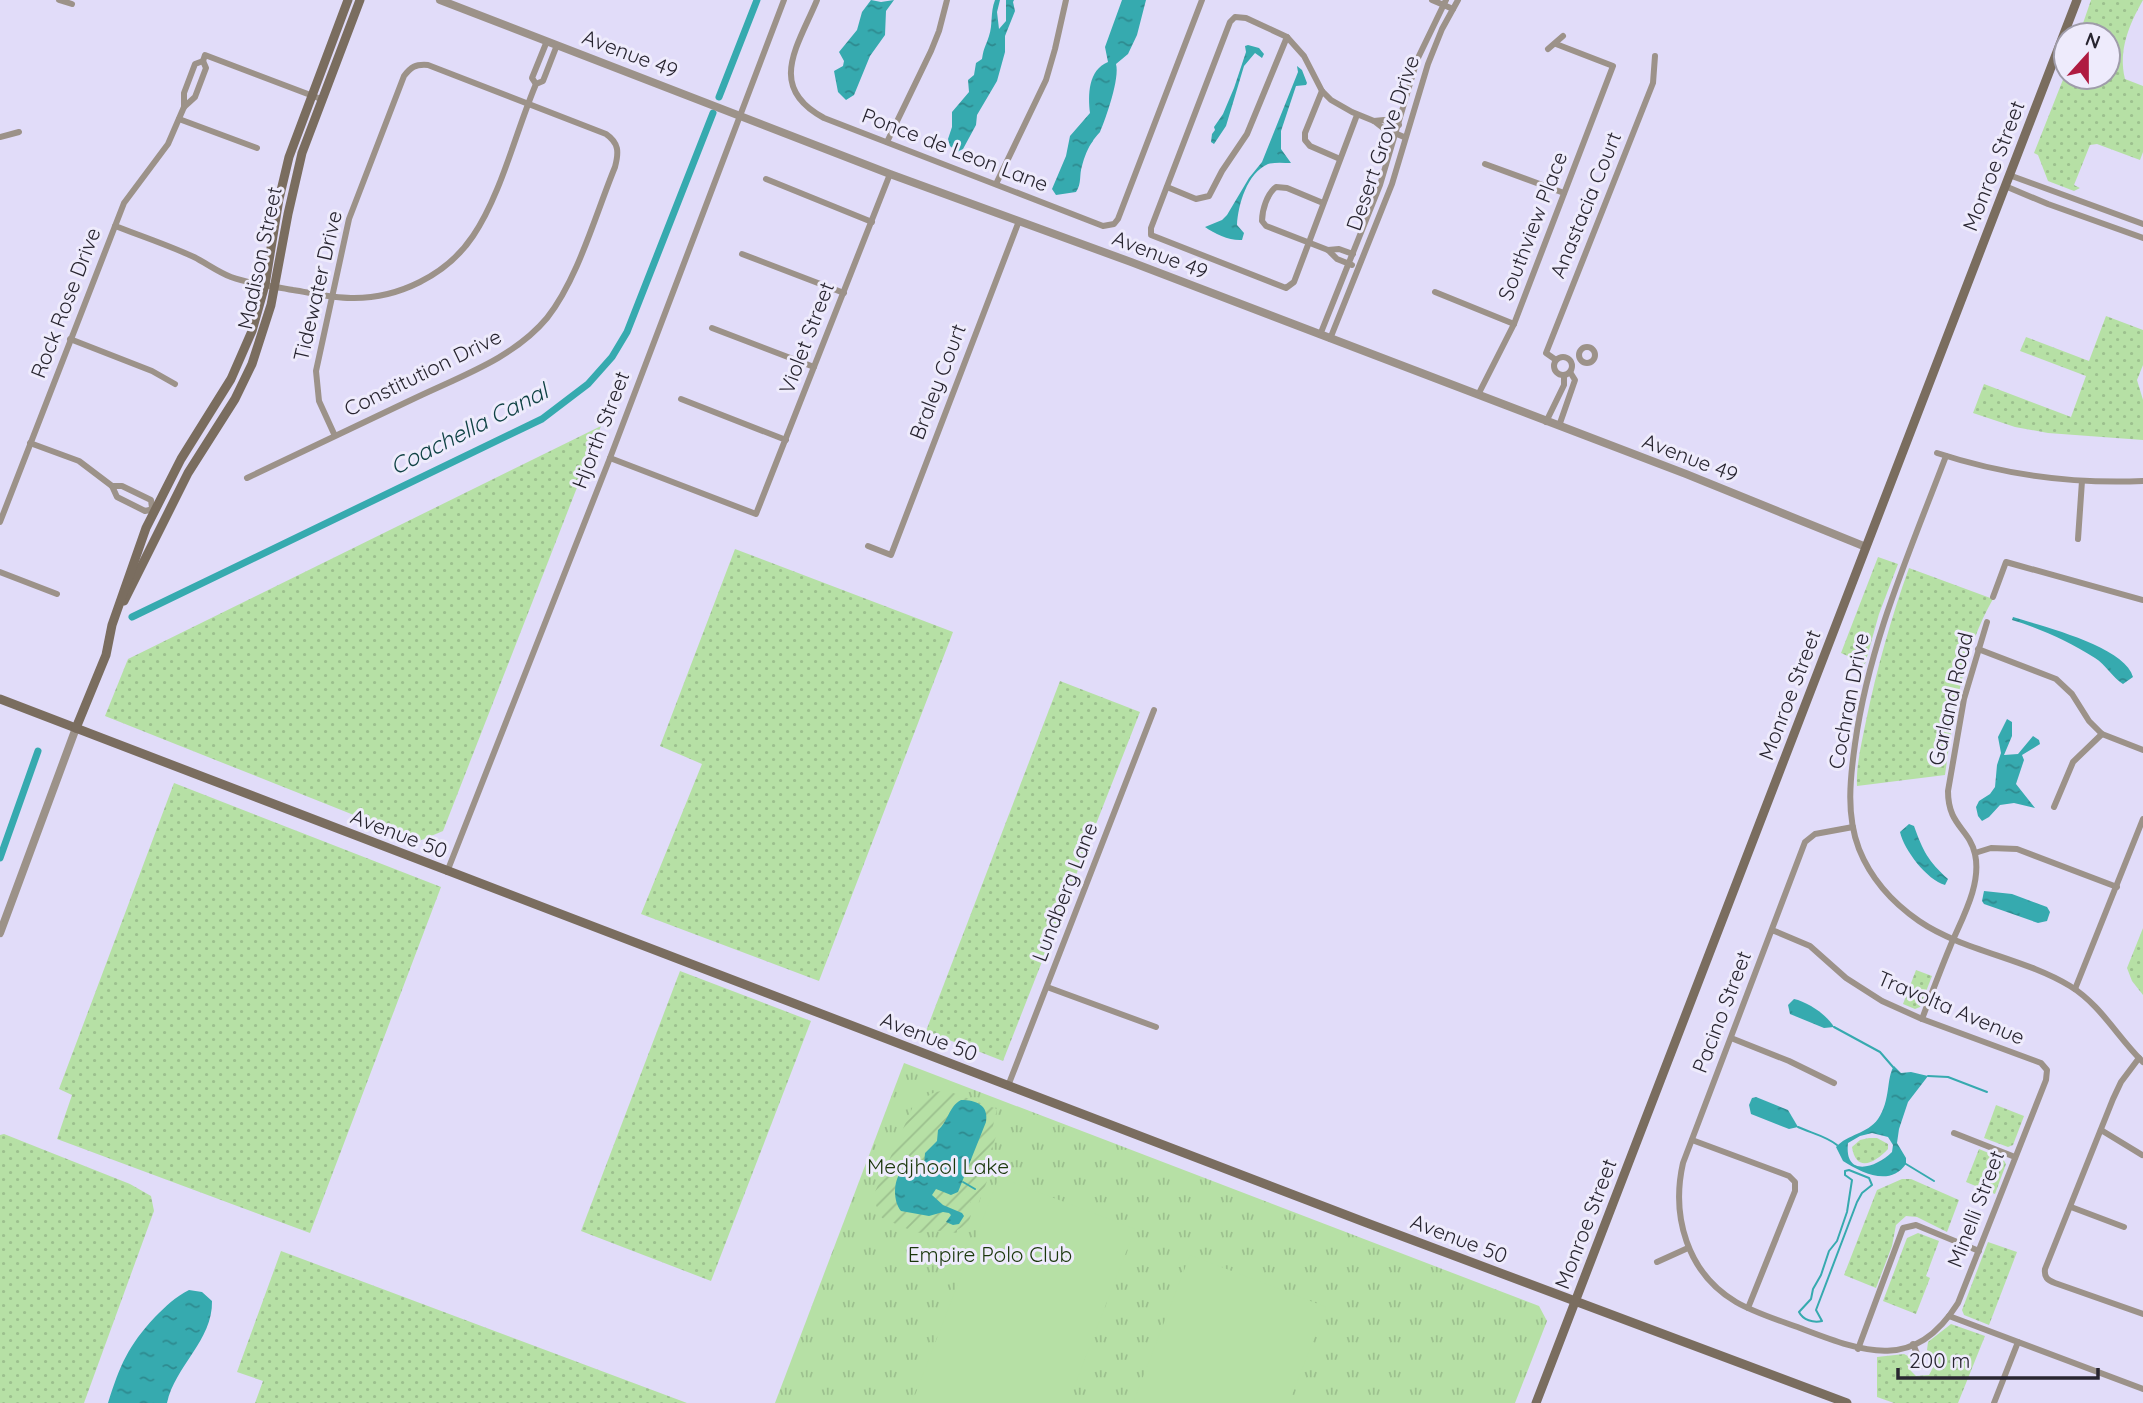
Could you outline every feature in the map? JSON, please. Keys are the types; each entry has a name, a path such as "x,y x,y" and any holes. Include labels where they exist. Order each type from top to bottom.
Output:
{"main road":[{"name":"Madison Street","path":"76,728 106,655 112,625 153,508 219,401 253,331 265,285 281,189 295,140 348,0"},
{"name":"Madison Street","path":"112,625 188,473 246,379 262,337 275,286 297,171 321,99 360,0"},
{"name":"Monroe Street","path":"1536,1403 2077,0"},
{"name":"Avenue 50","path":"0,699 1008,1086 1847,1403"}],"street":[{"path":"59,0 72,4"},
{"name":"Avenue 49","path":"440,0 890,174 1686,474 1866,547"},
{"name":"Hjorth Street","path":"447,872 610,458 784,0"},
{"name":"Ponce de Leon Lane","path":"817,0 790,76 793,90 799,100 817,114 1103,226 1114,224 1118,219 1202,0"},
{"path":"887,142 931,51 947,0"},
{"path":"996,184 1046,80 1066,0"},
{"path":"1432,0 1445,3 1453,9"},
{"name":"Desert Grove Drive","path":"1330,339 1392,184 1428,64 1458,0"},
{"name":"Desert Grove Drive","path":"1320,335 1380,185 1417,60 1445,3"},
{"path":"1357,115 1294,282 1286,288 1151,235 1151,228 1230,22 1235,17 1246,18 1287,37 1304,56 1322,91 1338,106 1404,137"},
{"path":"1548,49 1563,36"},
{"path":"1167,187 1196,198 1209,197 1247,134 1287,37"},
{"path":"536,84 532,78 547,41"},
{"name":"Southview Place","path":"1478,395 1514,324 1613,66 1556,44"},
{"path":"115,226 193,257 232,277 265,285 350,298 378,297 403,290 426,280 453,259 472,239 485,217 536,84 543,81 557,45"},
{"name":"Anastacia Court","path":"1567,374 1555,370 1556,360 1546,353 1653,83 1655,56"},
{"path":"204,58 321,99"},
{"name":"Rock Rose Drive","path":"0,522 124,203 168,144 184,107 195,97 206,68 204,58 195,64 184,93 184,107"},
{"name":"Tidewater Drive","path":"335,436 320,401 316,371 349,219 404,76 417,64 428,65 528,104"},
{"path":"538,64 548,68"},
{"path":"1322,91 1304,140 1310,146 1340,159"},
{"name":"Constitution Drive","path":"247,478 507,353 530,337 548,316 571,279 615,167 618,149 615,140 606,134 528,104"},
{"path":"178,119 257,148"},
{"path":"1374,121 1384,120 1407,128"},
{"path":"0,137 19,132"},
{"path":"1485,164 1564,193"},
{"name":"Violet Street","path":"610,458 756,514 890,174"},
{"path":"2009,174 2143,224"},
{"path":"766,179 872,222"},
{"path":"2005,186 2143,238"},
{"path":"1323,203 1280,187 1270,192 1262,212 1262,221 1266,226 1328,250 1337,259 1357,267"},
{"name":"Braley Court","path":"868,546 891,555 1019,221"},
{"path":"1328,250 1339,249 1361,257"},
{"path":"742,254 844,293"},
{"path":"1434,292 1514,324"},
{"path":"712,328 814,367"},
{"path":"70,339 152,370 175,383"},
{"path":"1556,360 1563,357 1572,362"},
{"path":"1546,422 1572,362 1579,358"},
{"path":"1559,426 1575,380 1567,374"},
{"path":"681,399 786,440"},
{"path":"30,443 79,461 112,486 117,497 131,505 145,511 153,508 151,500 122,486 112,486"},
{"path":"1937,453 2014,474 2082,481 2143,481"},
{"name":"Cochran Drive","path":"1946,456 1891,597 1870,666 1852,763 1850,809 1853,827 1868,866 1893,900 1922,923 2056,978 2076,989 2102,1013 2141,1060"},
{"path":"2078,539 2082,481"},
{"path":"131,505 136,493"},
{"path":"1993,597 2006,562 2143,600"},
{"path":"0,572 57,594"},
{"name":"Garland Road","path":"1975,853 1954,820 1948,791 1959,724 1987,622"},
{"path":"1978,649 2056,679 2072,694 2089,722 2102,734 2143,750"},
{"name":"Lundberg Lane","path":"1008,1086 1154,710"},
{"name":"Madison Street","path":"0,933 76,728"},
{"path":"2054,807 2073,762 2102,734"},
{"path":"2076,989 2143,819"},
{"name":"Pacino Street","path":"1853,827 1815,834 1807,839 1683,1163 1678,1188 1679,1216 1688,1248 1698,1266 1715,1286 1734,1301 1858,1349 1882,1352 1913,1344"},
{"path":"1922,1019 1975,883 1975,853 1991,848 2017,849 2117,887"},
{"name":"Travolta Avenue","path":"1772,930 1810,946 1846,978 1868,993 1922,1019 2041,1063 2047,1070"},
{"path":"1047,987 1156,1027"},
{"path":"1731,1038 1789,1061 1833,1083"},
{"path":"2141,1060 2121,1082 2044,1275 2055,1283 2143,1314"},
{"name":"Minelli Street","path":"1913,1344 1933,1332 1949,1316 1962,1295 2048,1075 2047,1070"},
{"path":"2101,1130 2142,1155"},
{"path":"1954,1133 2015,1157"},
{"path":"1692,1140 1789,1176 1795,1182 1795,1191 1748,1308"},
{"path":"2071,1207 2124,1227"},
{"path":"1858,1349 1901,1233 1907,1226 1916,1225 1979,1251"},
{"path":"1657,1262 1688,1248"},
{"path":"1949,1316 2143,1389"},
{"path":"1994,1403 2018,1342"},
{"path":"1913,1344 1922,1366"}],"green space":[{"path":"2091,0 2143,0 2129,28 2123,68 2125,79 2143,86 2143,152 2140,160 2097,144 2090,145 2074,185 2080,188 2074,191 2048,181 2038,155 2034,153 2058,91 2122,91 2122,21 2084,21"},
{"path":"2106,316 2143,330 2143,365 2137,380 2143,400 2143,440 2048,433 2015,427 1973,413 1984,384 2071,417 2086,376 2020,351 2026,337 2089,361"},
{"path":"601,426 443,831 419,841 105,716 128,659"},
{"path":"735,549 953,632 819,981 641,914 702,764 660,746"},
{"path":"1878,557 1898,564 1879,614 1865,664 1841,653"},
{"path":"1909,568 1993,599 1967,662 1945,775 1857,786 1857,770 1875,682 1890,624"},
{"path":"1060,681 1140,712 1003,1061 926,1031"},
{"path":"174,783 441,887 310,1233 57,1139 72,1095 59,1089"},
{"path":"2143,928 2143,995 2132,981 2127,968"},
{"path":"1916,970 1932,976 1920,1007 1915,1009 1903,1004"},
{"path":"680,971 811,1021 711,1281 581,1231"},
{"name":"Empire Polo Club","path":"904,1063 1539,1306 1547,1321 1515,1403 775,1403"},
{"name":"Medjhool Lake","path":"945,1090 997,1109 993,1126 999,1129 984,1168 991,1171 977,1207 970,1202 966,1206 971,1215 968,1224 957,1230 957,1233 917,1233 882,1218 874,1201 875,1192 914,1104 933,1093"},
{"path":"1996,1105 2024,1116 2013,1145 2008,1147 1984,1138"},
{"path":"4,1134 130,1184 151,1196 154,1211 84,1403 0,1403 0,1135"},
{"path":"1877,1138 1888,1144 1888,1149 1878,1158 1862,1163 1854,1155 1852,1147 1860,1140"},
{"path":"1979,1149 2003,1159 2006,1164 1995,1194 1966,1182"},
{"path":"999,1177 1135,1229 1068,1403 912,1403"},
{"path":"1902,1179 1911,1179 1959,1200 1947,1232 1917,1217 1906,1216 1896,1225 1892,1246 1876,1288 1844,1275 1877,1190"},
{"path":"1918,1233 1939,1241 1926,1276 1930,1278 1916,1314 1883,1301 1907,1238"},
{"path":"1988,1242 2017,1252 1989,1325 1964,1315 1962,1310"},
{"path":"281,1251 687,1403 255,1403 263,1381 237,1372"},
{"path":"1190,1255 1326,1307 1289,1403 1133,1403"},
{"path":"1951,1324 1985,1336 1958,1403 1894,1403 1877,1397 1877,1357 1904,1354 1910,1357 1911,1371 1916,1376 1929,1375 1935,1364 1927,1350 1928,1342"}],"water":[{"path":"871,0 894,0 886,11 885,35 870,56 854,95 846,100 838,92 834,71 843,66 844,61 839,52 857,30 862,12"},
{"path":"995,0 1000,0 997,12 999,29 1006,21 1006,0 1014,0 1015,11 1005,36 1005,52 997,81 977,115 976,125 963,149 957,152 950,146 948,139 952,127 952,112 969,92 968,80 974,75 976,63 982,59"},
{"path":"1122,0 1146,0 1137,35 1128,54 1116,64 1116,79 1109,108 1100,132 1085,156 1078,189 1076,192 1056,195 1052,189 1066,156 1070,136 1090,113 1089,99 1093,77 1101,66 1108,62 1105,47"},
{"path":"1245,46 1259,48 1264,54 1262,58 1255,53 1244,66 1226,126 1214,144 1211,142 1214,127 1234,88 1246,52"},
{"path":"1297,66 1302,70 1307,83 1296,86 1281,131 1281,149 1291,163 1268,164 1249,182 1242,199 1237,225 1244,233 1242,240 1218,234 1205,227 1227,215 1262,162 1298,72"},
{"path":"2013,617 2099,647 2127,666 2133,677 2123,684 2099,661 2085,652 2044,631 2012,620"},
{"path":"2007,719 2012,722 2012,736 2004,755 2018,754 2033,736 2039,740 2040,744 2022,755 2024,760 2016,784 2035,808 2014,803 2000,805 1982,821 1976,807 1995,787 2001,753 1998,737"},
{"path":"1909,824 1914,826 1931,861 1948,879 1945,885 1924,871 1906,847 1900,832"},
{"path":"1984,891 2012,894 2047,907 2050,912 2047,921 2038,923 1984,904"},
{"path":"1794,999 1817,1010 1834,1027 1824,1028 1790,1014 1788,1005"},
{"path":"1894,1066 1901,1073 1928,1076 1908,1102 1899,1129 1897,1143 1906,1158 1906,1164 1892,1175 1876,1176 1843,1161 1836,1147 1878,1119 1885,1104","holes":["1872,1133 1888,1137 1893,1145 1892,1152 1885,1158 1862,1167 1851,1161 1848,1143"]},
{"path":"1756,1097 1788,1110 1798,1127 1789,1129 1751,1114 1749,1105 1752,1098"},
{"path":"961,1100 980,1105 985,1111 986,1122 958,1192 951,1195 936,1189 932,1195 943,1205 964,1216 959,1224 953,1225 946,1222 951,1215 949,1213 929,1216 901,1211 895,1197 898,1176 901,1172 917,1170 924,1165 925,1153 937,1141 938,1130"},
{"path":"189,1290 202,1292 212,1301 211,1315 207,1328 171,1390 167,1403 108,1403 121,1367 138,1337 167,1305"}],"waterway":[{"name":"Coachella Canal","path":"719,97 757,0"},
{"name":"Coachella Canal","path":"132,617 542,419 588,384 612,357 627,332 713,113"},
{"name":"Coachella Canal","path":"0,858 38,751"},
{"path":"1834,1027 1880,1052 1893,1067"},
{"path":"1928,1076 1948,1077 1987,1092"},
{"path":"1798,1127 1837,1145"},
{"path":"1906,1164 1934,1181"},
{"path":"1849,1170 1869,1178 1872,1185 1862,1193 1857,1202 1816,1310 1822,1321 1812,1321 1799,1312 1811,1299 1829,1251 1837,1241 1847,1212 1852,1180 1845,1175 1845,1171 1849,1170"},
{"path":"963,1182 975,1189"}]}
